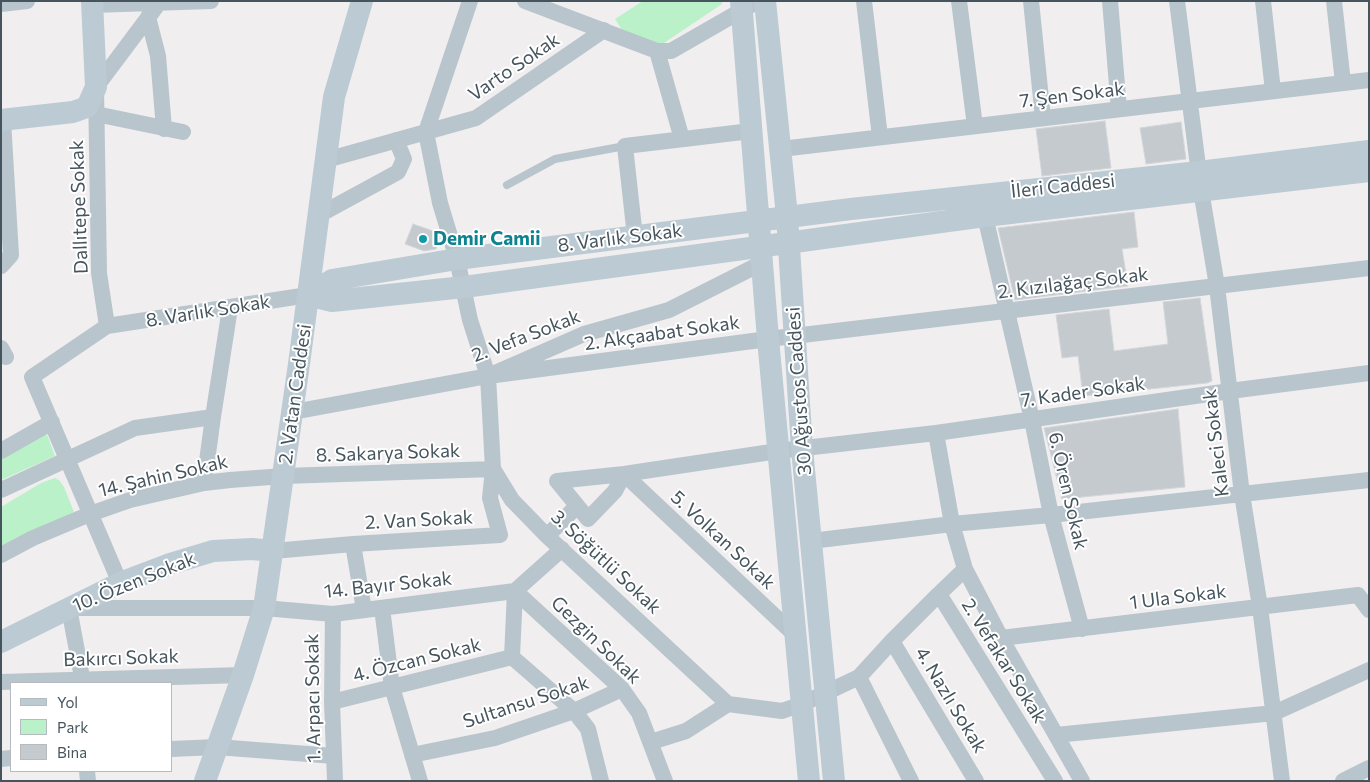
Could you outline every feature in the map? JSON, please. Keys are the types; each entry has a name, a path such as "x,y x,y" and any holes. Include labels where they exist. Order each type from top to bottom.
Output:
{"main road":[{"name":"2. Vatan Caddesi","path":"205,781 243,675 264,608 293,412 334,97 362,1"},
{"name":"30 Ağustos Caddesi","path":"765,1 790,243 782,337 778,451 795,635 792,707 808,781"},
{"path":"2,120 73,112 87,108 96,87 92,3"},
{"name":"30 Ağustos Caddesi","path":"747,5 751,132 758,221 762,255 782,337 802,449 834,781"},
{"name":"İleri Caddesi","path":"762,255 790,243 985,216 1369,151"},
{"name":"İleri Caddesi","path":"758,221 787,216 1200,181 1369,171"},
{"name":"8. Varlık Sokak","path":"308,295 332,280 457,259 758,221"},
{"name":"8. Varlık Sokak","path":"308,295 332,301 762,255"},
{"name":"10. Özen Sokak","path":"1,642 120,584 170,564 213,552 252,549 273,551"}],"street":[{"path":"1,4 27,1"},
{"path":"92,3 211,1"},
{"path":"426,132 470,1"},
{"path":"526,1 657,51 670,51 747,5"},
{"path":"864,1 880,137"},
{"path":"959,1 976,126"},
{"path":"1031,1 1043,118"},
{"path":"1110,1 1119,109"},
{"name":"Kaleci Sokak","path":"1177,1 1200,181 1217,286 1242,494 1260,607 1282,781"},
{"path":"1263,1 1273,91"},
{"path":"1334,1 1344,83"},
{"path":"96,87 159,3"},
{"path":"148,17 158,56 164,129"},
{"name":"Varto Sokak","path":"326,160 476,118 604,30"},
{"path":"657,51 682,139"},
{"name":"7. Şen Sokak","path":"781,149 1369,80"},
{"name":"Dallıtepe Sokak","path":"96,87 100,273 107,326"},
{"path":"96,114 183,132"},
{"path":"1,266 11,255 2,120"},
{"name":"3. Söğütlü Sokak","path":"426,132 440,203 457,259 470,320 488,376 493,469 512,500 547,536 728,704"},
{"path":"635,237 626,146 751,132"},
{"path":"319,215 398,172 404,159 396,140"},
{"name":"6. Ören Sokak","path":"985,216 1008,311 1051,515 1082,629"},
{"name":"2. Vefa Sokak","path":"293,412 488,376 584,334 669,310 762,255"},
{"name":"2. Kızılağaç Sokak","path":"782,337 1369,268"},
{"name":"8. Varlık Sokak","path":"107,326 308,295"},
{"path":"204,483 230,308"},
{"path":"107,326 32,377 120,584"},
{"name":"2. Akçaabat Sokak","path":"488,376 782,337"},
{"name":"7. Kader Sokak","path":"802,449 936,433 1230,391 1369,374"},
{"path":"1,490 135,428 213,416"},
{"path":"1,451 52,422"},
{"path":"936,433 952,524 965,569 1001,638 1082,781"},
{"name":"5. Volkan Sokak","path":"577,506 557,481 624,474 802,449"},
{"name":"8. Sakarya Sokak","path":"284,476 493,469"},
{"name":"2. Van Sokak","path":"273,551 353,544 500,536 490,498 493,469"},
{"path":"547,536 577,506 588,519 615,491 624,474"},
{"name":"5. Volkan Sokak","path":"624,474 795,635"},
{"name":"14. Şahin Sokak","path":"1,555 34,538 90,514 130,500 204,483 284,476"},
{"path":"811,541 952,524 1369,480"},
{"path":"353,544 364,610"},
{"path":"562,549 515,591 512,656 574,711 588,728 601,781"},
{"name":"2. Vefakar Sokak","path":"965,569 939,594 1055,781"},
{"name":"14. Bayır Sokak","path":"69,608 264,608 333,614 515,591"},
{"name":"Gezgin Sokak","path":"515,591 622,689 639,713 652,742 665,781"},
{"path":"1364,591 1369,610"},
{"name":"1 Ula Sokak","path":"1001,638 1260,607 1364,591"},
{"path":"652,742 686,731 728,704 792,707 859,677 939,594"},
{"path":"69,608 83,681"},
{"path":"382,608 392,687 420,781"},
{"name":"1. Arpacı Sokak","path":"333,614 332,702 335,781"},
{"name":"4. Nazlı Sokak","path":"892,641 976,781"},
{"name":"4. Özcan Sokak","path":"332,702 512,656"},
{"path":"1056,735 1274,713 1369,670"},
{"name":"Bakırcı Sokak","path":"1,682 243,675"},
{"path":"859,677 911,781"},
{"name":"Sultansu Sokak","path":"412,755 495,738 574,711 622,689"},
{"path":"172,749 217,747 334,756"},
{"path":"1343,781 1369,768"}],"lane":[{"path":"507,185 555,159 626,146"}],"green space":[{"path":"643,1 722,1 722,4 664,43 652,44 624,33 615,19"},
{"path":"46,432 55,456 1,480 1,456"},
{"path":"55,478 64,487 74,512 1,552 1,507 41,483"}],"building":[{"path":"1105,121 1111,168 1042,176 1036,129"},
{"path":"1181,122 1186,159 1146,164 1140,128"},
{"path":"1134,212 1138,247 1122,249 1128,286 1015,300 998,228"},
{"name":"Demir Camii","path":"413,224 439,233 440,238 436,249 424,251 405,244"},
{"path":"1200,298 1212,381 1083,396 1078,356 1062,358 1056,315 1109,309 1114,351 1168,344 1163,302"},
{"path":"1178,409 1185,487 1062,499 1044,428"}],"place":[{"name":"Demir Camii","path":"423,239"}]}
